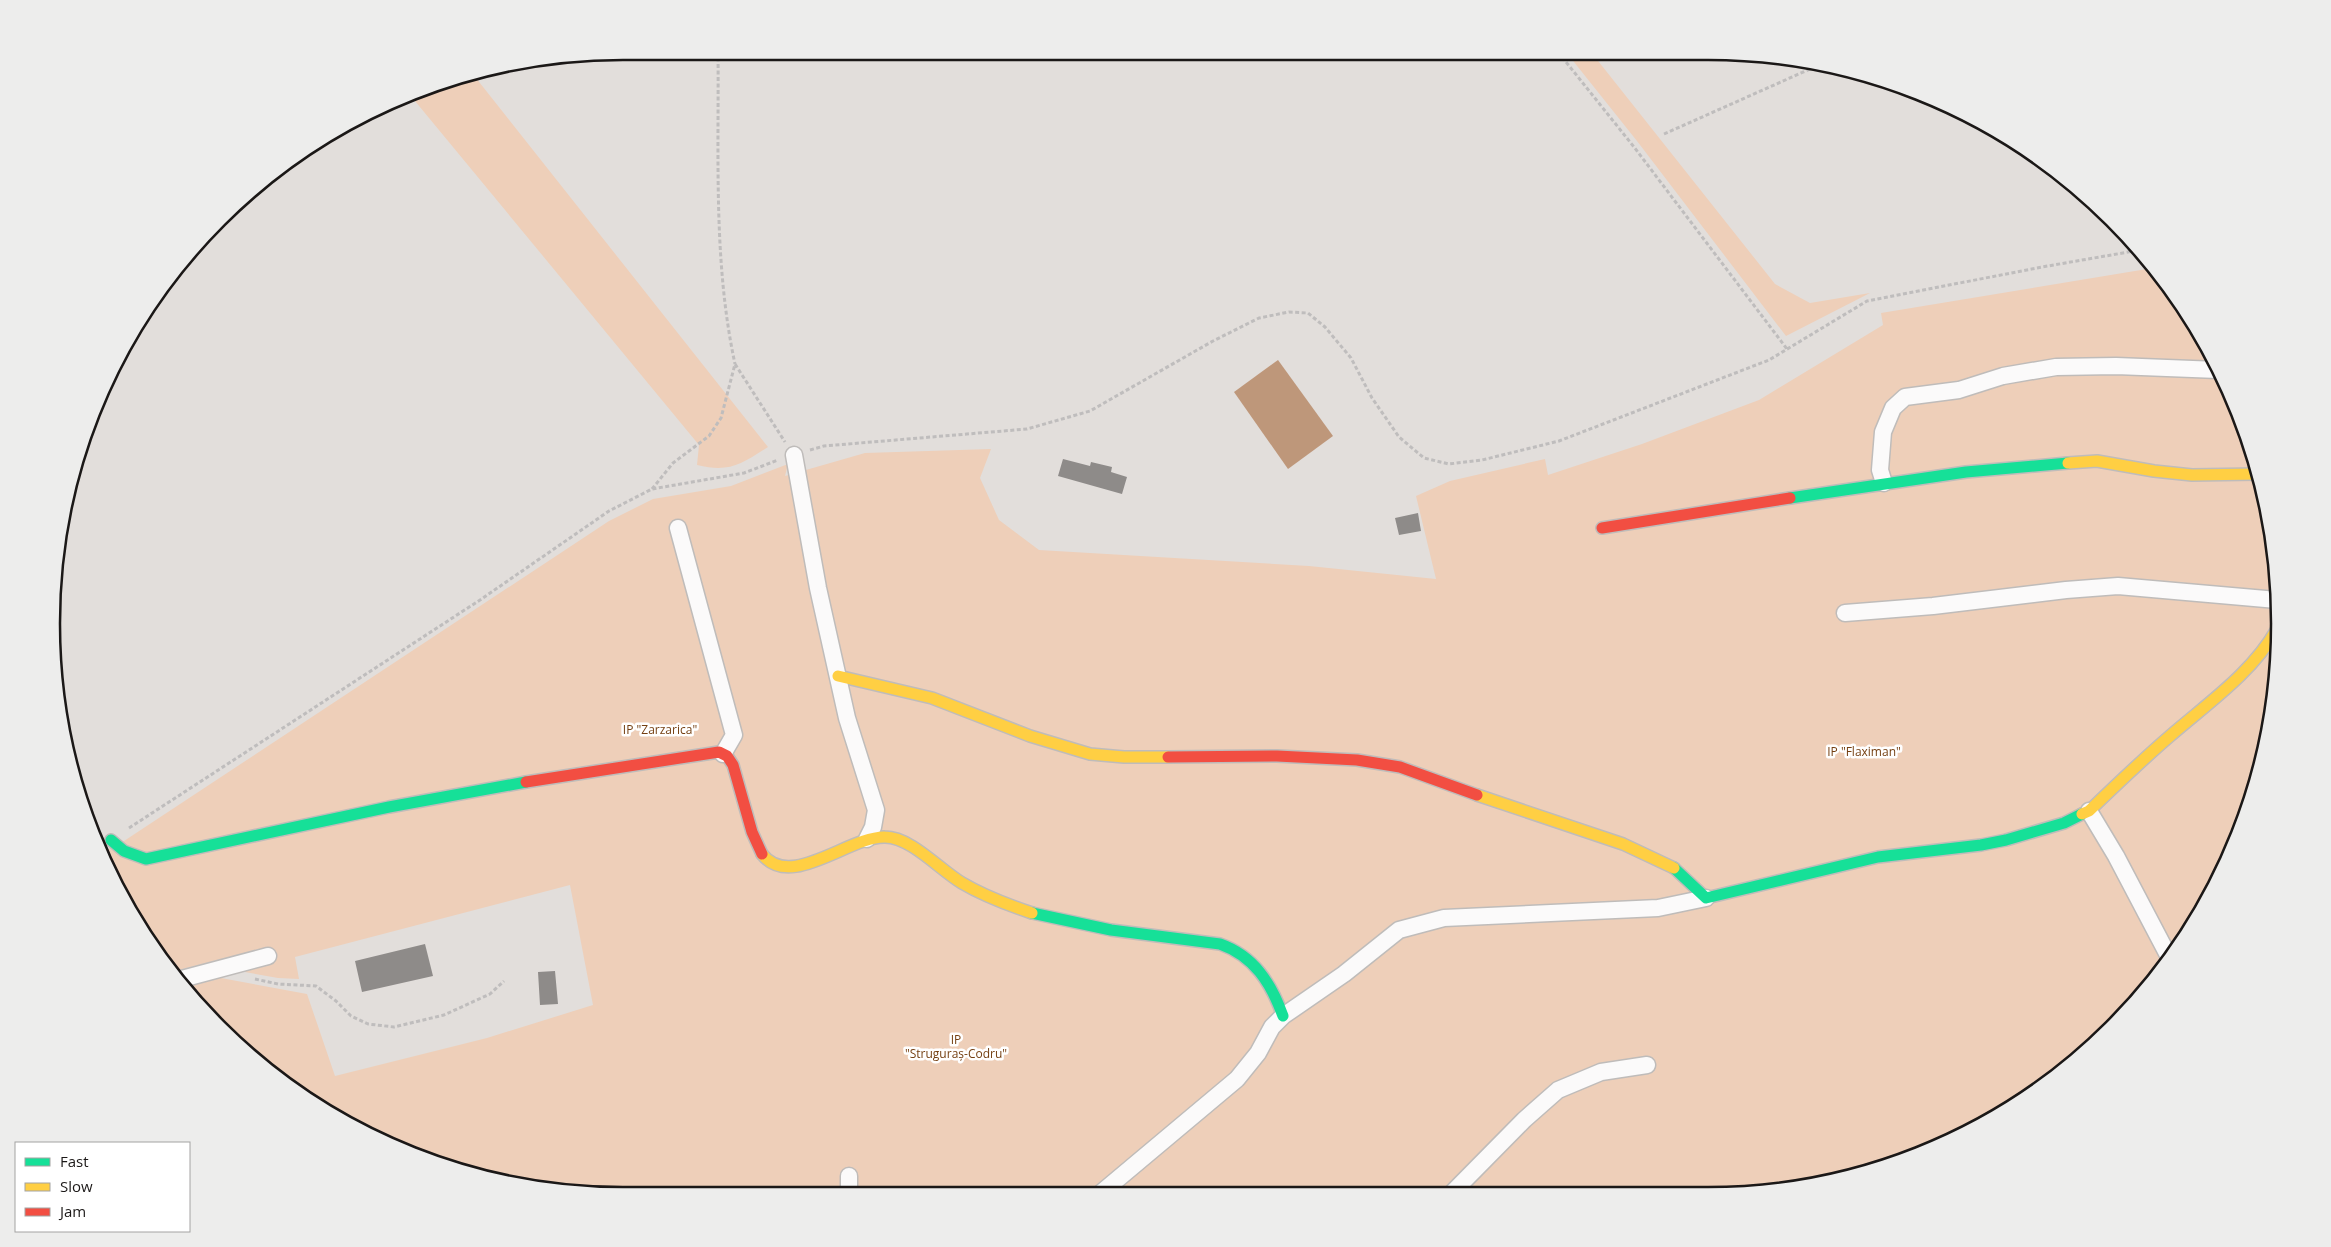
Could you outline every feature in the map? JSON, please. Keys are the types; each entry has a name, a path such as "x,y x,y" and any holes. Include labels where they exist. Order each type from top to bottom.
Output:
{"street":[{"path":"1884,483 1880,470 1884,432 1893,408 1905,397 1959,390 2003,376 2056,367 2116,366 2211,370"},
{"path":"794,455 816,579 847,718 876,810 873,827 867,839"},
{"path":"1602,528 1884,483 1966,472 2097,461 2118,463 2154,471 2232,476 2251,475"},
{"path":"678,528 734,735 723,754"},
{"path":"1845,613 1933,606 2066,590 2118,586 2138,586 2198,595 2270,600"},
{"path":"1108,1187 1238,1079 1258,1053 1272,1027 1283,1016 1344,974 1399,930 1444,918 1658,908 1878,858 2006,840 2064,823 2089,811 2142,760 2238,678 2271,641"},
{"path":"838,676 932,698 1030,736 1090,754 1124,758 1277,756 1357,760 1400,767 1511,807 1623,844 1671,865 1706,898"},
{"path":"111,840 124,851 146,859 389,807 588,771 714,752 723,754 734,764 758,850 770,863 782,867 799,866 867,839 883,836 894,838 953,877 1005,903 1076,924 1220,944 1238,950 1247,956 1276,996 1283,1016"},
{"path":"2089,811 2116,856 2166,951"},
{"path":"185,978 268,956"},
{"path":"1458,1187 1524,1120 1558,1090 1601,1072 1647,1065"},
{"path":"849,1176 849,1187"}],"path":[{"path":"718,60 720,241 729,336 735,364 794,455"},
{"path":"1564,60 1634,147 1787,349"},
{"path":"1664,134 1809,70"},
{"path":"111,840 480,600 609,511 652,490 744,473 772,461 824,446 1027,429 1090,412 1214,341 1259,318 1289,312 1308,314 1326,327 1351,358 1372,398 1399,437 1424,458 1449,464 1482,460 1559,441 1769,360 1867,302 2042,267 2131,252"},
{"path":"652,490 672,462 709,436 721,418 735,364"},
{"path":"253,978 278,984 316,986 336,1000 351,1016 368,1024 394,1027 444,1015 490,994 504,981"}],"green space":[{"path":"1572,60 1597,60 1775,284 1810,303 1870,293 1786,336 1637,141"},
{"path":"477,79 768,447 735,465 718,468 697,465 699,445 415,100"},
{"name":"IP \"Flaximan\"","path":"2146,269 2176,310 2196,342 2213,374 2241,442 2252,478 2266,550 2270,587 2270,660 2260,733 2241,805 2213,873 2196,905 2155,967 2106,1022 2051,1071 2021,1092 1957,1129 1889,1157 1853,1168 1781,1182 1708,1187 624,1187 587,1186 514,1176 442,1157 374,1129 342,1112 280,1071 225,1022 192,986 221,978 307,994 335,1076 487,1038 593,1005 570,885 295,957 299,979 278,978 234,970 272,961 268,947 179,970 135,905 108,849 124,841 609,521 653,499 731,486 788,464 785,476 865,453 991,449 980,478 999,520 1039,550 1309,566 1436,579 1416,496 1450,481 1545,459 1548,475 1642,444 1759,400 1883,325 1881,313"}],"shaded area":[{"path":"1278,360 1333,436 1288,469 1234,392"}],"building":[{"path":"1063,459 1090,466 1091,462 1112,467 1111,472 1127,477 1122,494 1058,476"},
{"path":"1418,513 1421,531 1399,535 1395,518"},
{"path":"425,944 433,976 362,992 355,961"},
{"path":"555,971 558,1004 540,1005 538,972"}],"traffic: fast":[{"path":"1790,498 1966,472 2068,463"},
{"path":"111,840 124,851 146,859 389,807 526,782"},
{"path":"1674,868 1706,898 1878,857 1981,845 2006,840 2064,823 2082,814"},
{"path":"1032,913 1111,930 1220,944 1232,949 1252,963 1260,972 1273,993 1283,1016"}],"traffic: slow":[{"path":"2068,463 2097,461 2154,471 2192,475 2251,474"},
{"path":"2082,814 2089,811 2149,754 2228,687 2255,660 2271,639"},
{"path":"838,676 932,698 1030,736 1090,754 1124,757 1168,757"},
{"path":"1477,795 1623,844 1674,868"},
{"path":"762,854 774,864 788,867 804,865 871,839 895,838 915,848 970,888 1032,913"}],"traffic: jam":[{"path":"1602,528 1790,498"},
{"path":"526,782 719,752 727,756 733,765 752,832 762,854"},
{"path":"1168,757 1277,756 1357,760 1400,767 1477,795"}],"park label":[{"name":"IP \"Zarzarica\"","path":"660,730"},
{"name":"IP \"Struguraș-Codru\"","path":"956,1047"}]}
